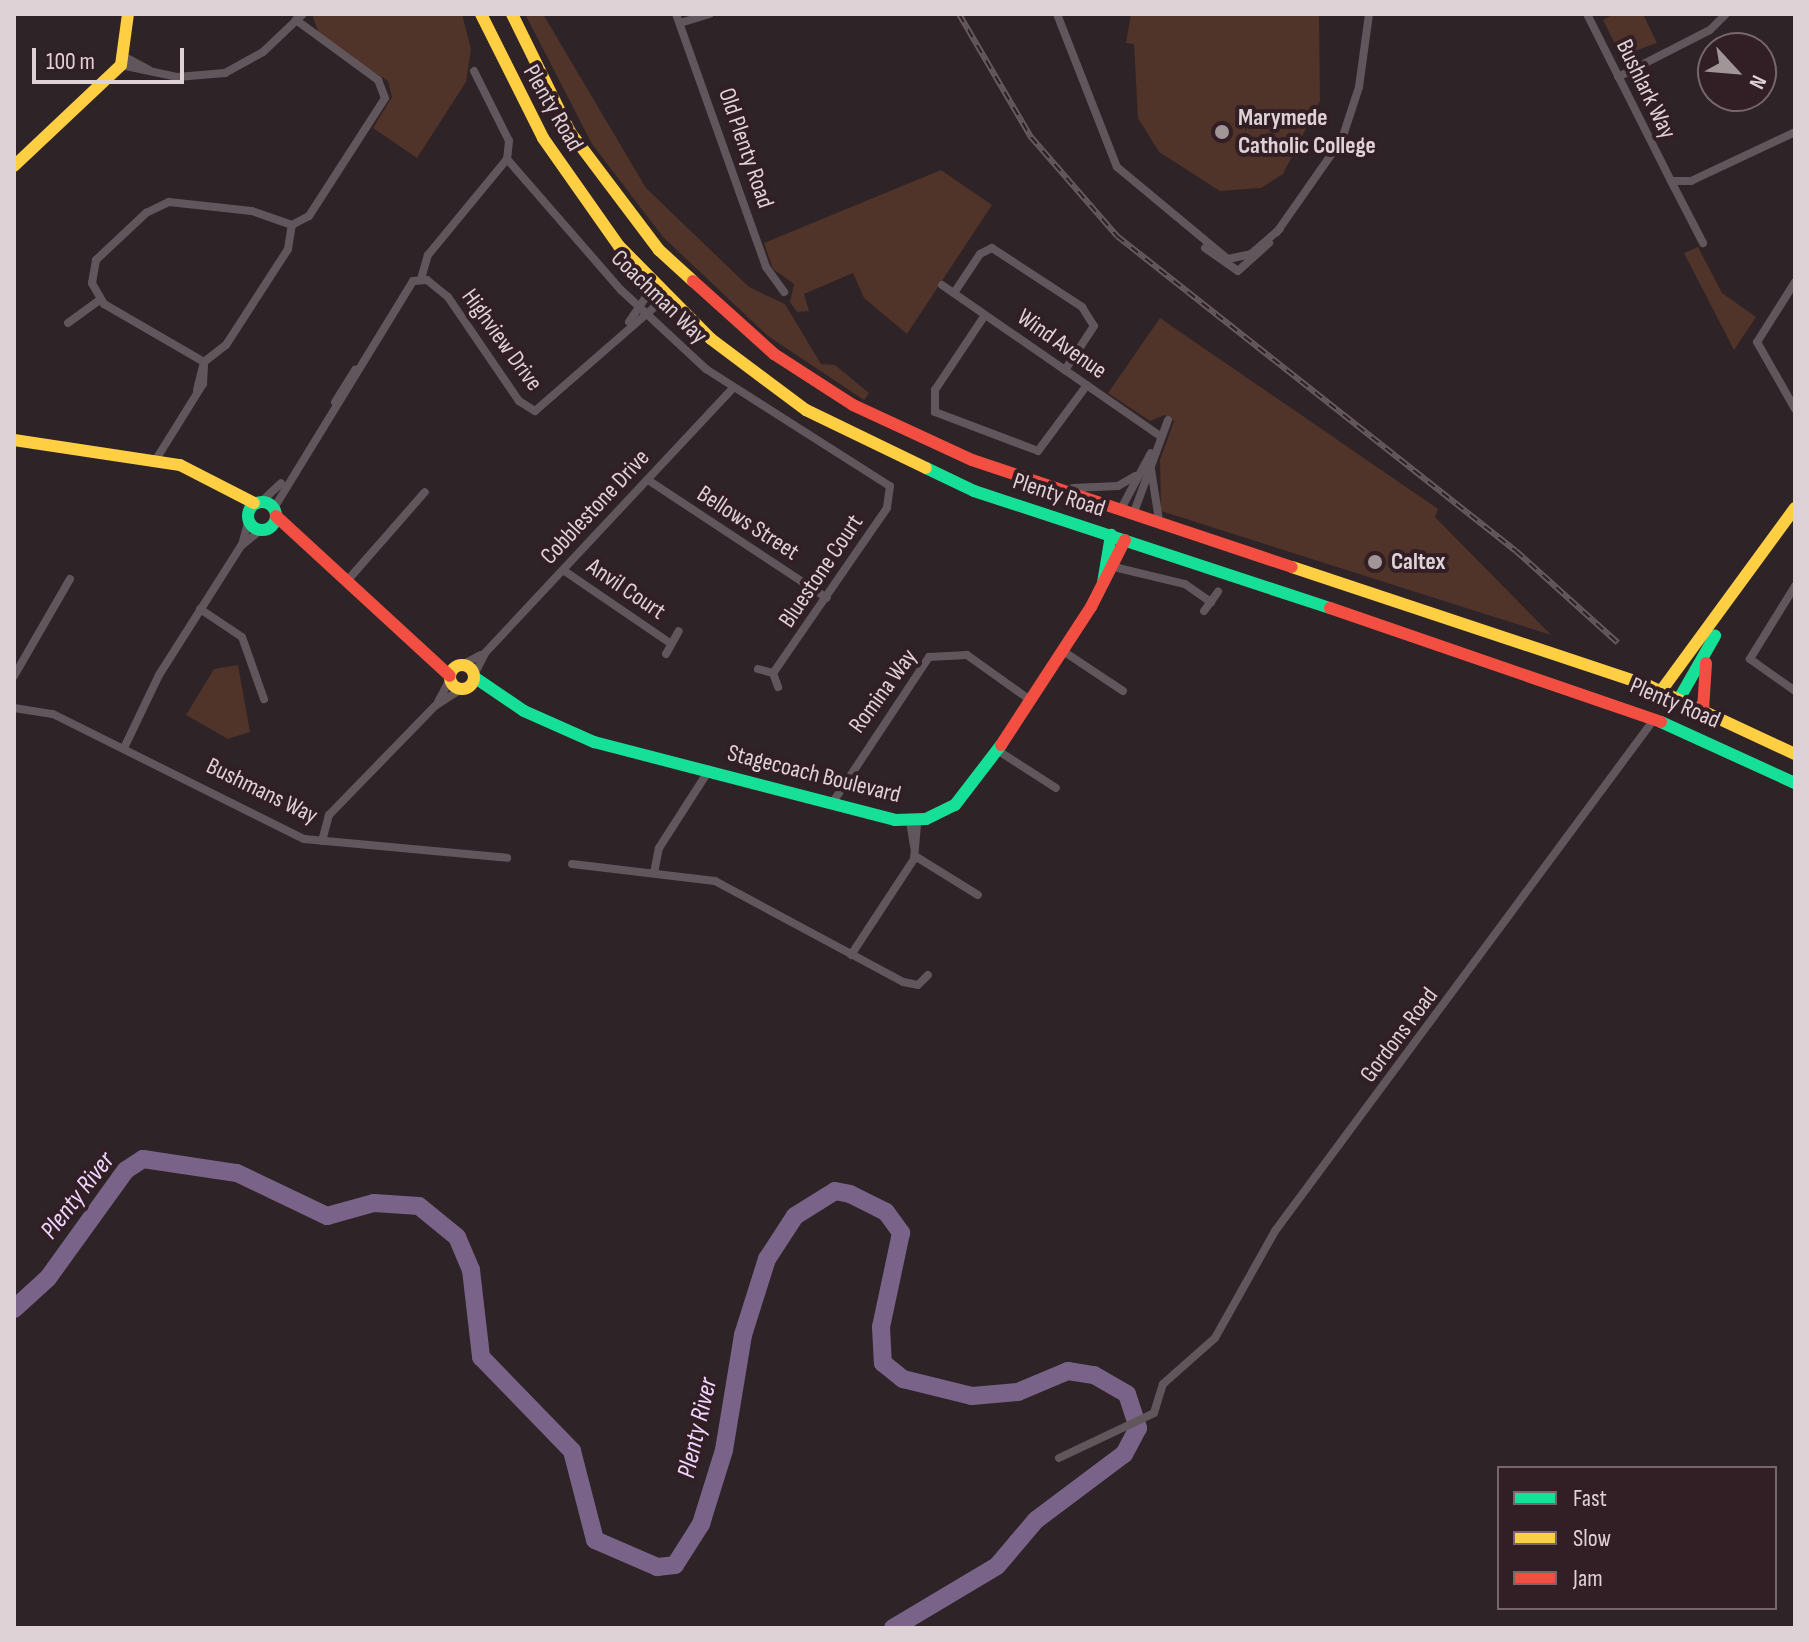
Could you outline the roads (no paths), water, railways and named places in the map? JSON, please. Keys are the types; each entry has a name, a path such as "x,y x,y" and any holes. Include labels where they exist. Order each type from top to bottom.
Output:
{"main road":[{"path":"14,166 123,61 128,14"},
{"name":"Plenty Road","path":"481,14 566,174 654,285 761,379 859,440 974,491 1655,718 1795,783"},
{"name":"Plenty Road","path":"512,14 591,165 659,250 731,320 894,427 1064,490 1128,509 1661,691 1795,754"},
{"path":"14,440 159,462 230,495 267,507 462,689 474,676"},
{"path":"230,495 248,519 265,529 298,538"},
{"path":"248,519 267,507"},
{"path":"265,529 267,507"},
{"name":"Stagecoach Boulevard","path":"1109,565 1111,535 1128,509"},
{"name":"Stagecoach Boulevard","path":"461,666 500,697 581,738 914,821 962,800 997,750 1063,651 1103,583 1109,565 1125,540 1128,509"},
{"name":"Gordons Road","path":"1655,718 1661,691 1735,600 1793,516"},
{"path":"1703,710 1701,674 1735,600"},
{"name":"Gordons Road","path":"1679,699 1735,600"},
{"path":"432,659 461,666"},
{"path":"450,677 461,666"},
{"name":"Stagecoach Boulevard","path":"462,689 500,697"},
{"path":"1655,718 1679,699"}],"street":[{"path":"678,19 710,14"},
{"path":"1057,14 1112,160 1196,238 1217,262 1238,271 1280,229 1346,130 1369,14"},
{"path":"1588,16 1600,14"},
{"path":"1618,77 1710,30 1726,14"},
{"name":"Bushlark Way","path":"1588,16 1703,243"},
{"path":"123,61 157,74 225,73 263,52 300,17 378,80 385,94 309,216 292,225 252,211 160,204 96,260 92,283 100,300 204,366"},
{"name":"Old Plenty Road","path":"678,19 766,267 784,292"},
{"name":"Coachman Way","path":"474,71 509,141 507,159 638,306 733,388 890,486"},
{"path":"1674,182 1795,132"},
{"path":"267,507 362,363 402,291 421,279 428,255 507,159"},
{"path":"159,462 171,430 197,390 204,366 226,345 288,249 292,225"},
{"path":"1196,238 1240,259 1280,229"},
{"path":"954,293 980,254 992,248 1082,307 1094,326 1065,370"},
{"name":"Highview Drive","path":"421,279 462,312 531,410 552,402 627,326 666,297"},
{"path":"1795,282 1757,342 1795,409"},
{"name":"Highview Drive","path":"627,326 654,285"},
{"name":"Wind Avenue","path":"942,285 1159,435"},
{"path":"68,323 100,300"},
{"path":"985,315 935,390 935,412 1038,451 1087,385"},
{"name":"Cobblestone Drive","path":"474,676 485,653 733,388"},
{"path":"1128,509 1168,420"},
{"path":"1064,490 1118,486 1135,476 1150,458"},
{"path":"1150,458 1160,521"},
{"path":"1128,509 1135,476"},
{"name":"Bellows Street","path":"648,480 827,598"},
{"name":"Bluestone Court","path":"773,673 887,508 890,486"},
{"path":"347,581 425,492"},
{"path":"124,748 200,609 241,546 248,519"},
{"path":"241,546 265,529"},
{"path":"1109,565 1189,586 1211,602"},
{"name":"Anvil Court","path":"563,570 667,641"},
{"path":"14,676 70,579"},
{"path":"1795,586 1750,659 1795,691"},
{"path":"1204,611 1218,592"},
{"path":"200,609 242,637 264,699"},
{"name":"Anvil Court","path":"666,654 667,641 679,631"},
{"path":"1063,651 1123,691"},
{"name":"Cobblestone Drive","path":"461,666 485,653"},
{"name":"Romina Way","path":"836,803 843,782 929,657 962,653 1032,697"},
{"path":"758,669 773,673 778,687"},
{"path":"435,706 450,677"},
{"path":"322,841 329,815 435,706 462,689"},
{"name":"Bushmans Way","path":"14,708 49,713 304,839 507,858"},
{"name":"Gordons Road","path":"1059,1458 1115,1428 1154,1413 1163,1384 1215,1338 1275,1231 1655,718"},
{"path":"997,750 1056,788"},
{"path":"654,873 659,848 709,770"},
{"path":"851,955 916,854 914,821"},
{"path":"916,854 978,895"},
{"path":"572,864 715,881 911,985 928,975"}],"waterway":[{"name":"Plenty River","path":"14,1309 48,1278 126,1170 143,1159 237,1173 327,1216 374,1203 419,1206 457,1237 471,1270 481,1357 572,1451 595,1540 657,1567 675,1565 701,1524 724,1450 743,1335 767,1259 795,1216 835,1191 850,1194 886,1212 901,1233 881,1327 883,1363 903,1379 972,1396 1018,1392 1068,1371 1094,1375 1127,1394 1138,1428 1124,1454 1036,1520 997,1566 893,1628"}],"railway":[{"path":"959,14 1031,137 1117,236 1516,551 1618,643"}],"place":[{"name":"Marymede Catholic College","path":"1222,132"},
{"name":"Caltex","path":"1375,562"}]}
